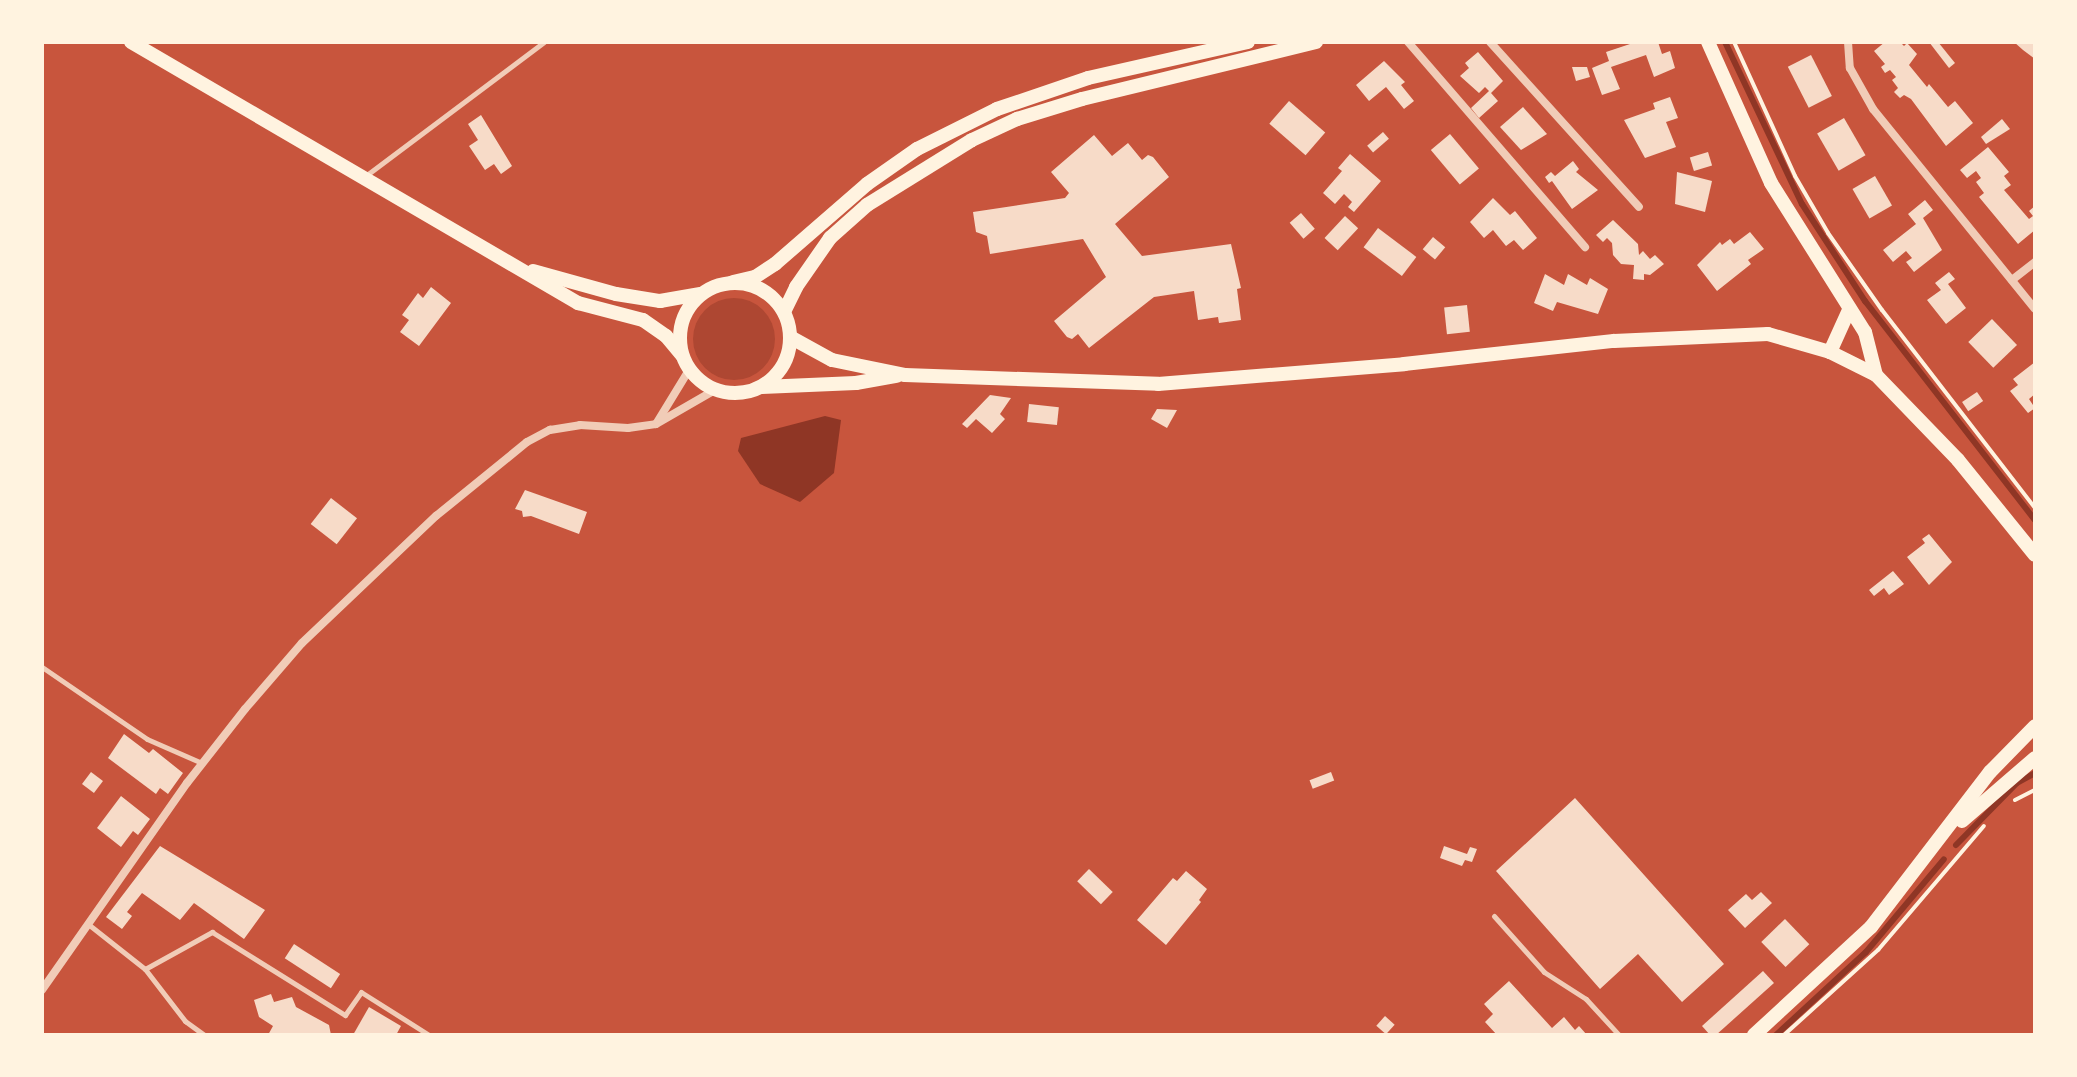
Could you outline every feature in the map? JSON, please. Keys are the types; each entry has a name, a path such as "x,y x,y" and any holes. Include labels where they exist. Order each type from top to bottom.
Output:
{"main road":[{"path":"131,42 578,303 643,320 666,336 682,355 689,370 715,390 746,392 761,387 856,383 905,375"},
{"path":"492,254 534,271 616,294 660,301 700,294 715,285 755,277 775,264 867,184 917,149 997,109 1088,78 1248,42"},
{"path":"784,312 796,287 830,238 867,205 972,140 1017,119 1082,99 1316,42"},
{"path":"1708,42 1771,183 1865,332 1876,375"},
{"path":"733,282 763,290 784,312 790,337 783,366 761,387"},
{"path":"682,355 681,322 700,294"},
{"path":"1830,352 1849,310"},
{"path":"790,337 832,360 905,375 1158,384 1404,364 1614,341 1768,334 1830,352 1876,375 1958,460 2035,555"},
{"path":"1754,1035 1871,927 1990,772 2035,726"},
{"path":"1938,843 2035,758"}],"street":[{"path":"1408,42 1585,247"},
{"path":"1490,42 1639,207"},
{"path":"1848,42 1850,68 1873,109 2035,309"},
{"path":"2012,280 2035,262"},
{"path":"656,424 689,370"},
{"path":"42,990 202,763 302,643 436,516 527,442 550,430 580,425 628,428 656,424 715,390"}],"lane":[{"path":"363,178 544,42"},
{"path":"42,667 147,739 202,763"},
{"path":"1494,916 1544,972 1586,999 1619,1035"},
{"path":"88,924 145,969 185,1021 204,1035"},
{"path":"145,969 212,932 345,1015 361,992 429,1035"}],"path":[{"path":"1734,42 1795,176 1828,233 1882,310 2035,508"},
{"path":"2007,805 2035,790"},
{"path":"1784,1035 1878,950 1995,816"}],"shaded area":[{"path":"734,298 750,302 763,310 771,323 775,339 771,355 763,368 750,376 734,380 718,376 705,368 697,355 693,339 697,323 705,310 718,302"},
{"path":"825,416 841,420 834,473 800,502 760,484 738,451 741,438"}],"building":[{"path":"1636,42 1658,42 1662,54 1670,51 1675,68 1654,77 1646,55 1611,67 1620,89 1602,95 1592,68 1609,61 1606,52"},
{"path":"1885,42 1900,42 1904,46 1907,43 1917,54 1909,65 1927,87 1929,84 1948,107 1955,101 1973,123 1946,146 1911,99 1904,95 1900,98 1894,92 1898,88 1892,80 1896,77 1890,70 1885,73 1881,67 1885,64 1874,51"},
{"path":"1929,42 1938,42 1955,63 1949,68"},
{"path":"2014,42 2035,42 2035,59 2023,50"},
{"path":"1478,52 1503,81 1491,93 1498,101 1479,118 1471,108 1489,91 1485,87 1479,93 1460,76 1469,68 1465,63"},
{"path":"1811,55 1832,96 1809,108 1788,67"},
{"path":"1384,61 1405,82 1401,85 1414,101 1404,109 1386,87 1369,101 1356,85"},
{"path":"1572,67 1587,67 1590,77 1576,81"},
{"path":"1670,97 1678,118 1666,122 1676,147 1645,158 1624,120 1655,109 1653,103"},
{"path":"1289,101 1325,132 1306,155 1269,124"},
{"path":"1523,107 1547,134 1521,150 1500,127"},
{"path":"481,115 512,166 501,174 494,164 485,170 469,146 478,140 468,124"},
{"path":"1844,118 1866,155 1839,171 1817,134"},
{"path":"2002,119 2010,129 1986,144 1981,137"},
{"path":"1383,132 1389,139 1373,153 1367,146"},
{"path":"1450,134 1479,168 1460,185 1431,150"},
{"path":"1094,135 1112,156 1128,143 1142,160 1148,155 1153,157 1169,177 1115,224 1142,256 1231,244 1241,288 1237,289 1241,320 1219,323 1218,317 1198,320 1194,291 1154,297 1089,348 1078,334 1072,339 1067,337 1054,321 1106,277 1083,239 990,254 987,236 976,232 973,212 1065,198 1069,193 1051,172"},
{"path":"1988,147 2009,172 2004,176 2011,185 2004,190 2029,219 2033,216 2029,211 2035,206 2035,230 2018,244 1979,197 1984,193 1976,182 1981,178 1976,171 1967,178 1960,170"},
{"path":"1708,152 1712,165 1694,171 1690,158"},
{"path":"1350,154 1381,181 1354,212 1348,207 1352,202 1344,194 1335,204 1323,193 1342,171 1338,168"},
{"path":"1573,161 1579,169 1576,172 1598,190 1572,209 1552,181 1549,183 1545,177 1551,172 1555,176"},
{"path":"1677,172 1712,181 1705,212 1675,204"},
{"path":"1875,176 1892,205 1869,218 1852,189"},
{"path":"1493,198 1510,215 1515,211 1537,238 1523,250 1514,240 1506,246 1493,230 1484,238 1470,222"},
{"path":"1925,200 1933,210 1923,218 1942,250 1914,272 1906,262 1912,258 1906,251 1893,262 1883,250 1916,224 1908,214"},
{"path":"1301,213 1315,229 1303,239 1290,223"},
{"path":"1345,216 1358,228 1338,250 1325,238"},
{"path":"1613,220 1638,244 1639,255 1643,251 1650,259 1655,255 1664,264 1650,275 1644,274 1644,280 1633,279 1634,265 1621,264 1613,255 1612,243 1607,238 1603,242 1596,235"},
{"path":"1378,228 1416,257 1402,276 1364,247"},
{"path":"1750,232 1764,249 1748,260 1751,264 1717,291 1697,265 1720,242 1722,245 1730,239 1734,244"},
{"path":"1433,237 1445,247 1435,260 1423,249"},
{"path":"1949,272 1955,279 1948,284 1966,308 1946,324 1927,300 1941,290 1935,283"},
{"path":"1545,274 1564,285 1568,274 1587,285 1590,278 1608,289 1598,314 1557,302 1553,311 1534,303"},
{"path":"431,287 451,303 419,346 400,332 409,320 402,315 418,293 423,298"},
{"path":"1467,305 1470,332 1447,334 1444,307"},
{"path":"1992,319 2017,345 1993,368 1968,342"},
{"path":"2035,362 2035,394 2029,399 2035,408 2028,413 2010,391 2018,385 2013,379"},
{"path":"1977,392 1983,401 1968,411 1962,402"},
{"path":"990,395 1011,398 1000,414 1005,419 992,433 976,419 967,428 962,424"},
{"path":"1029,404 1059,407 1057,425 1027,422"},
{"path":"1157,409 1177,410 1167,428 1151,419"},
{"path":"525,490 587,512 579,534 531,516 523,517 522,511 515,509"},
{"path":"331,498 357,518 337,544 311,524"},
{"path":"1929,534 1952,562 1929,585 1907,557 1925,543 1922,539"},
{"path":"1893,571 1904,584 1889,595 1884,588 1874,596 1869,590"},
{"path":"124,734 149,753 153,749 183,773 168,794 160,788 156,794 108,758"},
{"path":"91,772 103,781 94,793 82,784"},
{"path":"1331,772 1334,780 1313,789 1310,780"},
{"path":"121,796 150,819 138,835 133,831 121,847 97,828"},
{"path":"1575,798 1724,964 1682,1002 1638,954 1600,989 1496,871"},
{"path":"160,846 265,910 244,939 194,903 180,920 142,893 127,912 132,916 122,929 106,917"},
{"path":"1444,846 1467,854 1470,847 1477,849 1472,862 1465,860 1462,866 1440,858"},
{"path":"1089,869 1113,892 1101,904 1077,881"},
{"path":"1186,871 1207,889 1199,900 1201,902 1166,945 1137,920 1173,878 1177,881"},
{"path":"1761,892 1772,903 1745,928 1728,910 1746,894 1752,900"},
{"path":"1785,919 1809,944 1786,967 1761,942"},
{"path":"294,944 340,974 331,988 285,958"},
{"path":"1763,971 1774,983 1716,1035 1710,1035 1702,1026"},
{"path":"1509,981 1552,1028 1564,1017 1575,1030 1579,1026 1587,1035 1497,1035 1485,1022 1493,1014 1484,1004"},
{"path":"271,994 274,1002 292,997 296,1007 329,1025 331,1035 268,1035 273,1026 259,1017 254,1000"},
{"path":"369,1007 401,1026 396,1035 353,1035"},
{"path":"1385,1016 1395,1025 1386,1034 1376,1026"}],"waterway":[{"path":"1725,42 1802,204 1865,301 2035,520"},
{"path":"1956,845 2017,783 2035,773"},
{"path":"1776,1035 1866,952 1944,859"}]}
